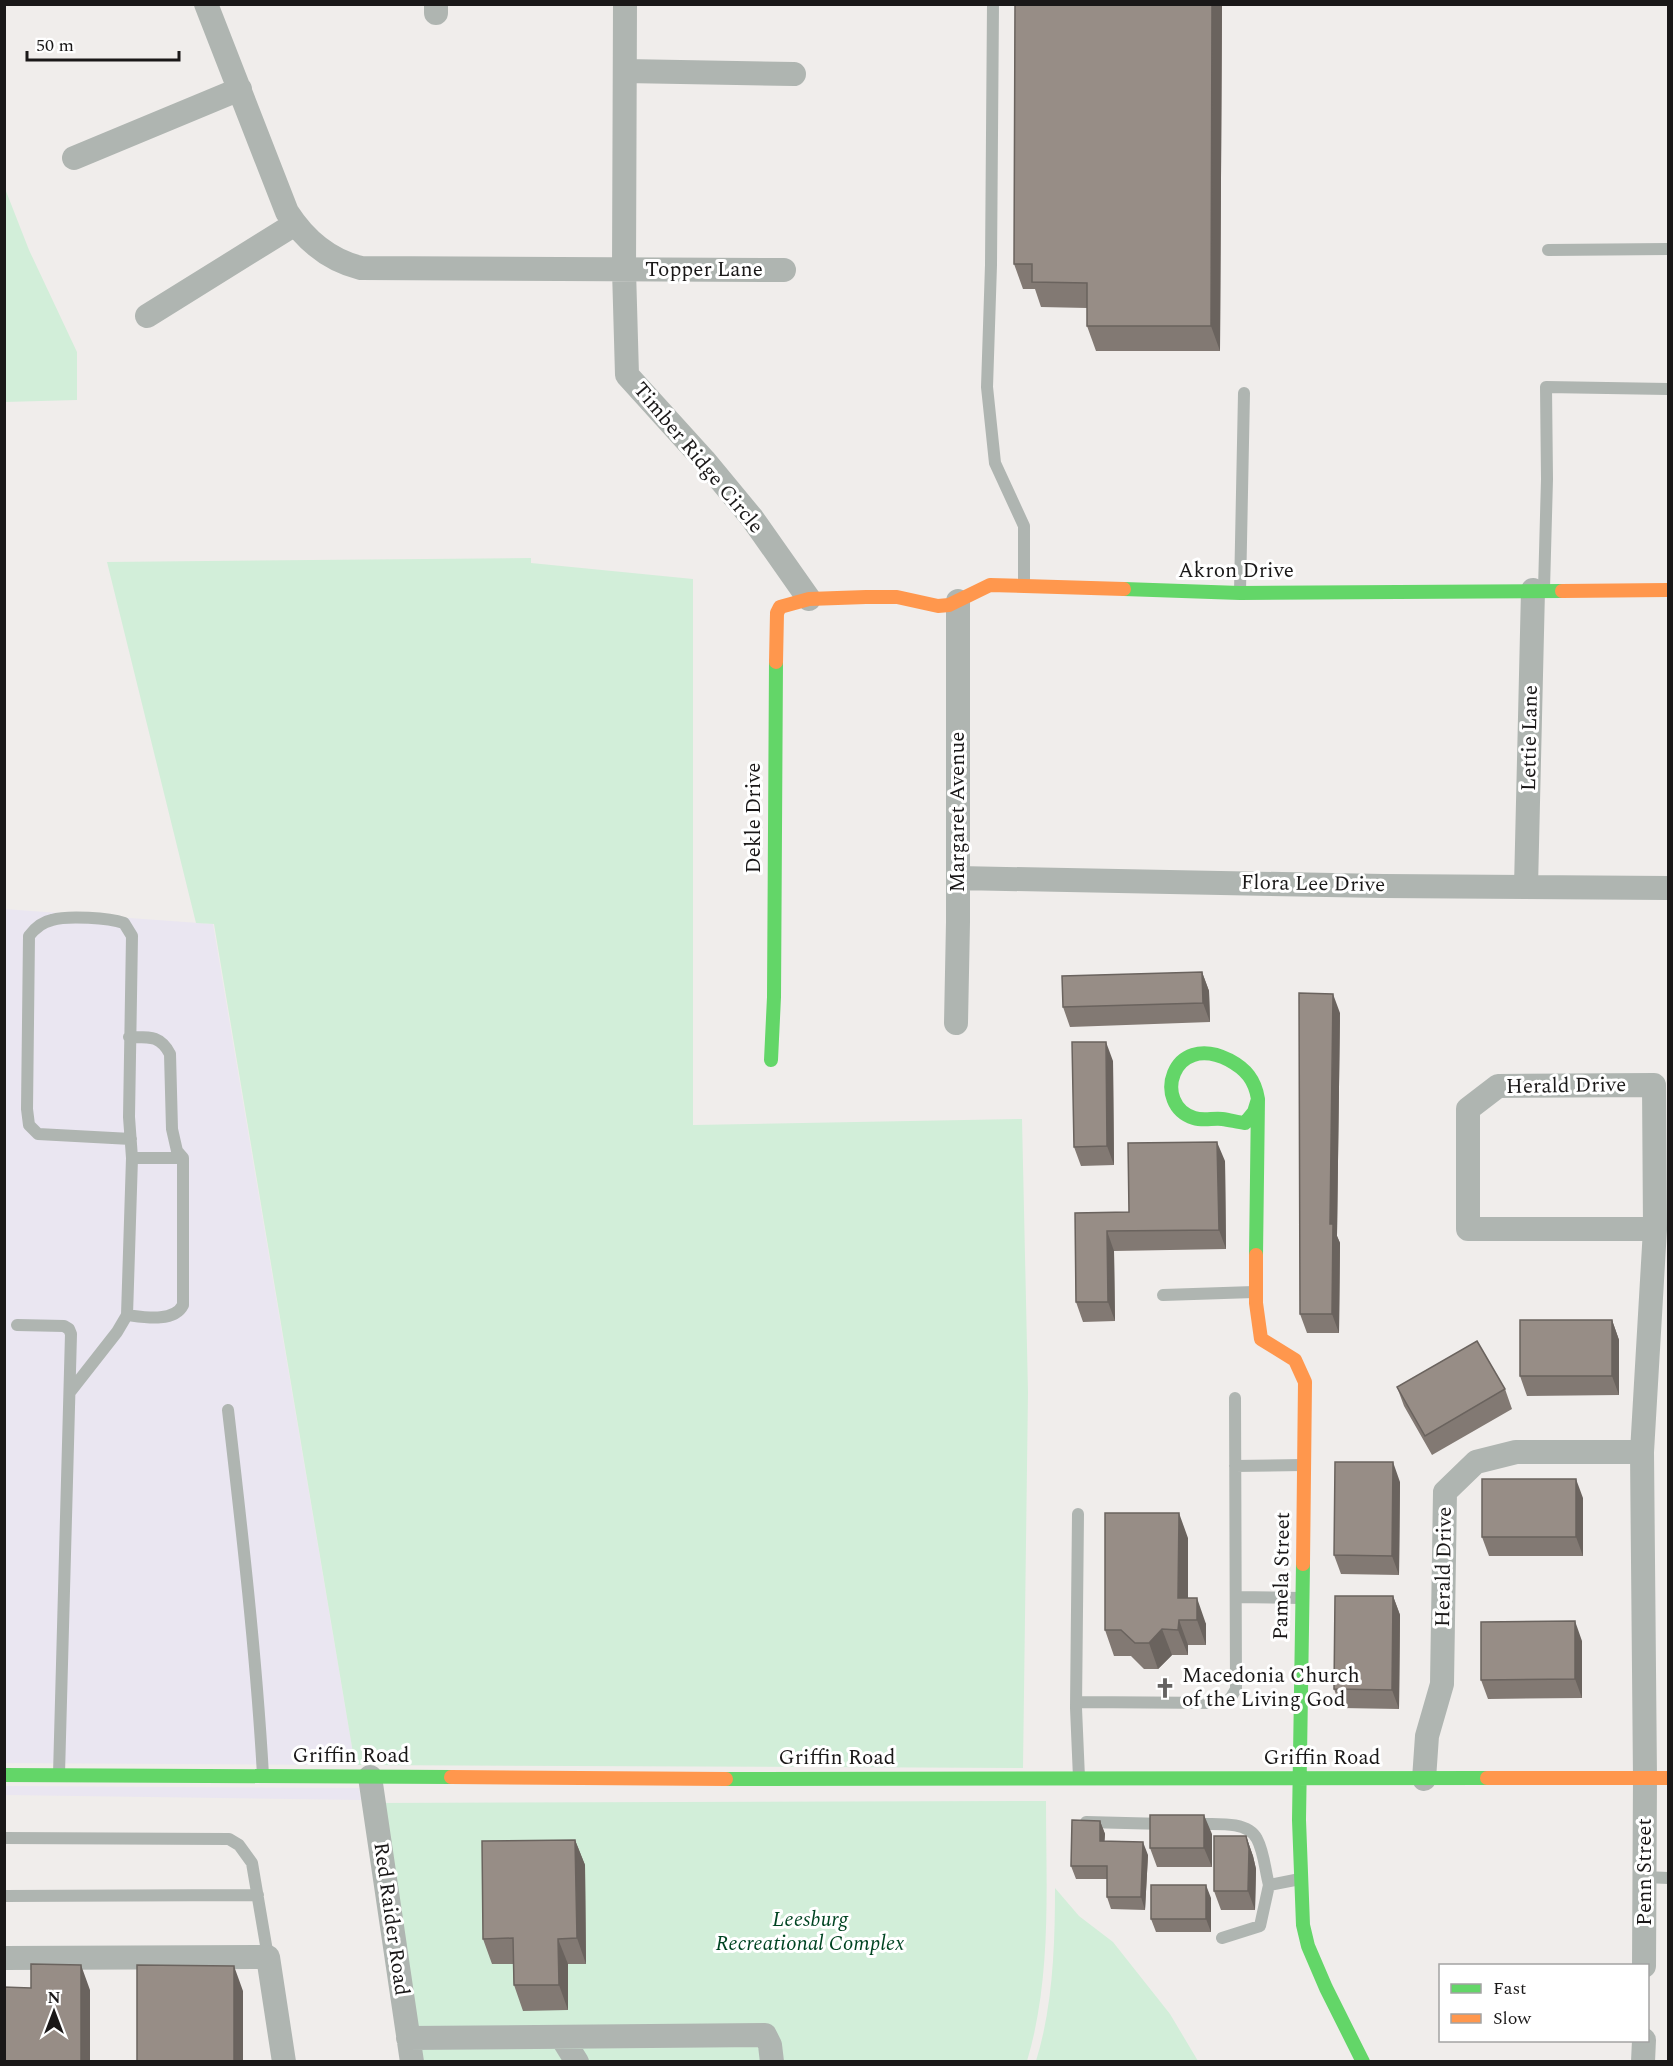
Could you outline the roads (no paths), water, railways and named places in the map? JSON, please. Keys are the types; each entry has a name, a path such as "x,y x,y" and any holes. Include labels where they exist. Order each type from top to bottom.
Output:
{"street":[{"path":"206,4 287,212 311,242 326,255 348,265 362,268 624,270"},
{"name":"Timber Ridge Circle","path":"625,4 624,270 627,375 704,460 752,518 809,599"},
{"path":"625,71 794,74"},
{"path":"74,158 240,89"},
{"path":"147,316 295,224"},
{"name":"Topper Lane","path":"624,270 784,270"},
{"name":"Akron Drive","path":"809,599 897,597 938,606 949,605 990,585 1240,593 1668,590"},
{"name":"Lettie Lane","path":"1526,887 1538,590"},
{"name":"Dekle Drive","path":"771,1060 774,997 777,613 780,607 809,599"},
{"name":"Margaret Avenue","path":"956,1023 958,601"},
{"name":"Flora Lee Drive","path":"958,878 1668,888"},
{"name":"Pamela Street","path":"1258,1099 1254,1113 1245,1123 1216,1119 1203,1120 1190,1116 1179,1108 1173,1096 1171,1082 1175,1069 1184,1059 1196,1052 1209,1051 1222,1054 1249,1074 1256,1086 1258,1099 1256,1292 1262,1339 1294,1360 1305,1382 1299,1820 1303,1925 1308,1946 1326,1988 1363,2061"},
{"name":"Herald Drive","path":"1654,1228 1468,1229 1468,1109 1498,1086 1654,1085 1654,1228 1642,1452 1657,1778"},
{"name":"Herald Drive","path":"1424,1779 1427,1736 1443,1684 1444,1492 1476,1462 1516,1452 1642,1452"},
{"name":"Griffin Road","path":"4,1775 1080,1779 1657,1778"},
{"name":"Red Raider Road","path":"370,1777 412,2061"},
{"name":"Penn Street","path":"1644,1964 1657,1878 1657,1778"},
{"path":"4,1958 268,1957 284,2061"},
{"path":"408,2038 765,2035 770,2045 772,2061"},
{"path":"562,2038 577,2061"},
{"path":"1643,2061 1644,2042"}],"lane":[{"path":"993,4 991,265 987,387 995,464 1024,525 1024,586"},
{"path":"1548,250 1668,249"},
{"path":"1538,590 1547,478 1546,387 1668,389"},
{"path":"1240,593 1244,393"},
{"path":"70,1392 117,1332 127,1315 132,1158 129,1037 132,936 124,923 111,919 53,919 37,926 29,936 27,1109 29,1125 38,1134 131,1139"},
{"path":"127,1315 148,1318 175,1315 183,1305 183,1158 177,1151 172,1129 170,1054 165,1044 152,1037 129,1037"},
{"path":"132,1158 183,1158"},
{"path":"1163,1295 1256,1292"},
{"path":"17,1326 64,1326 71,1334 59,1775"},
{"path":"1076,1702 1220,1703 1230,1700 1236,1689 1235,1398"},
{"path":"228,1410 259,1707 263,1776"},
{"path":"1235,1466 1304,1465"},
{"path":"1078,1514 1076,1702 1080,1779"},
{"path":"1236,1597 1302,1599"},
{"path":"1073,1822 1235,1825 1247,1829 1257,1838 1269,1885 1260,1926 1222,1938"},
{"path":"4,1838 229,1839 239,1845 252,1863 268,1957"},
{"path":"1269,1885 1301,1879"},
{"path":"4,1896 258,1895"}],"place":[{"name":"Macedonia Church of the Living God","path":"1165,1688"}],"park label":[{"name":"Leesburg Recreational Complex","path":"810,1932"}]}
